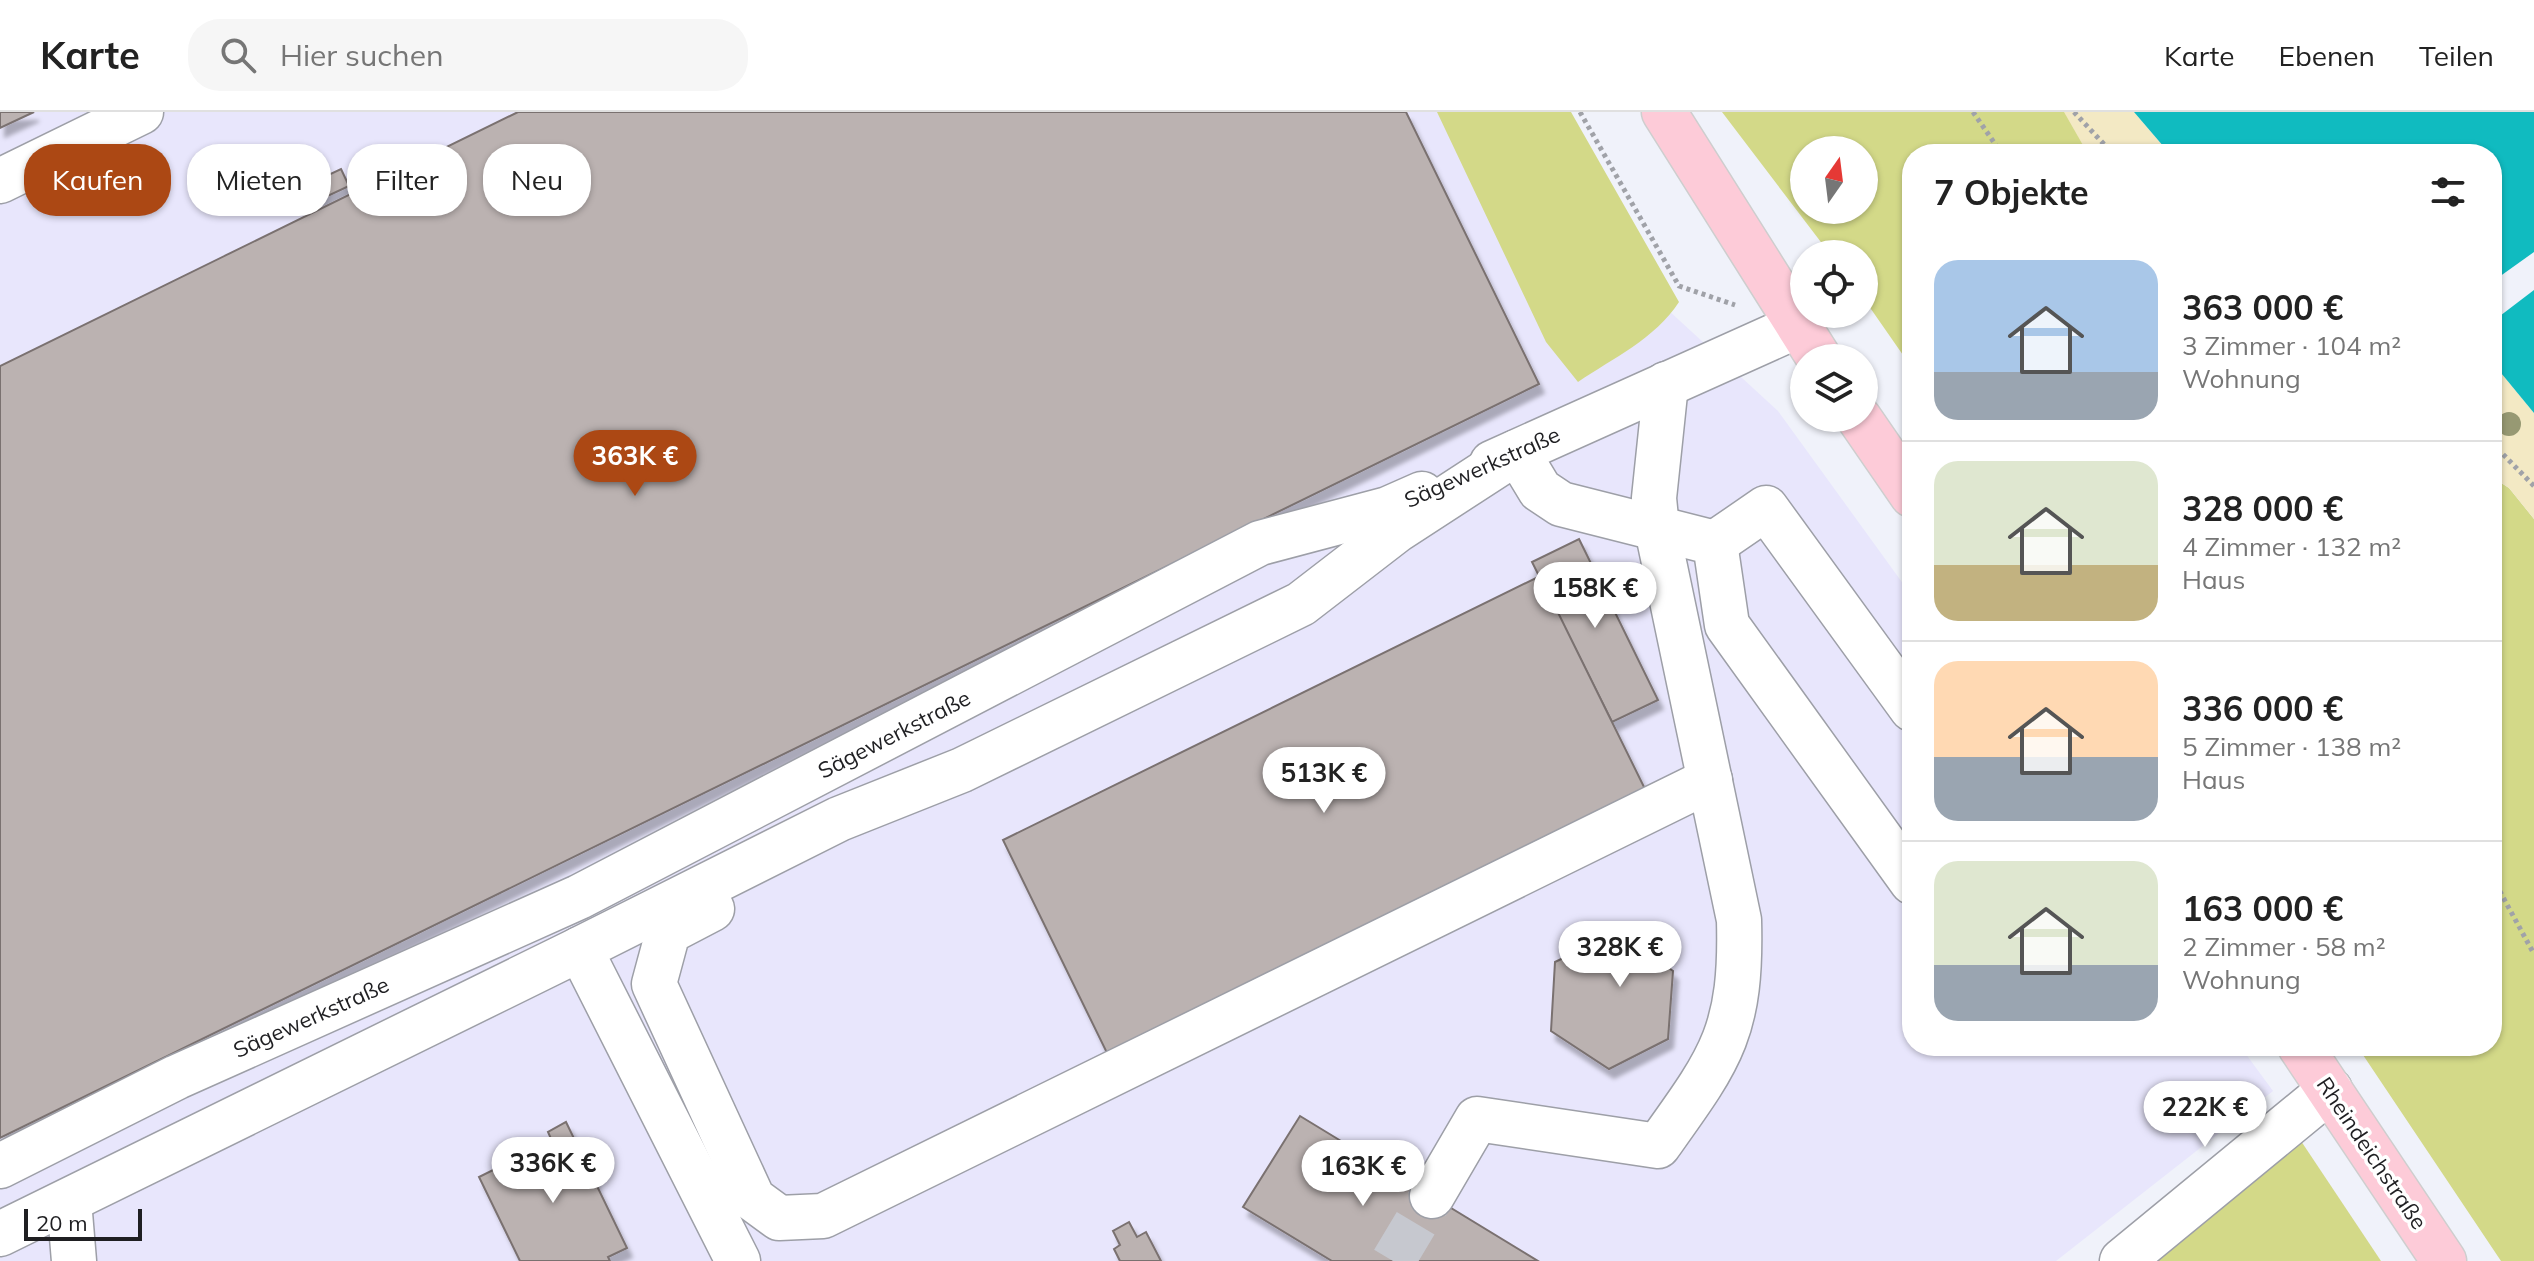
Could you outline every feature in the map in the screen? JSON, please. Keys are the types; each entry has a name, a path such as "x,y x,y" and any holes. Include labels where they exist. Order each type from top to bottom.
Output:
{"main road":[{"path":"1664,112 1808,342"},
{"path":"1869,432 1902,480"},
{"name":"Rheindeichstraße","path":"2307,1056 2444,1261"}],"street":[{"path":"0,181 141,112"},
{"name":"Sägewerkstraße","path":"0,1166 177,1077 579,897 1260,543 1388,509 1666,384 1808,342"},
{"path":"1432,1196 1477,1119 1658,1146 1715,1067 1733,1022 1740,972 1739,920 1657,529 1654,498 1666,384"},
{"path":"0,1234 839,819 962,770 1301,604 1397,530 1517,452 1540,490 1561,504 1715,543 1766,508 1902,695"},
{"path":"1715,543 1727,625 1902,868"},
{"path":"962,770 848,839 668,932 654,984 753,1199 779,1218 823,1216 1710,780"},
{"path":"580,949 738,1261"},
{"path":"2122,1261 2330,1090"},
{"path":"69,1201 74,1261"}],"path":[{"path":"1580,112 1679,286 1738,306"},
{"path":"1973,112 1995,144"},
{"path":"2074,112 2104,144"},
{"path":"2502,453 2534,486"},
{"path":"2502,895 2534,954"}],"shaded area":[{"path":"0,112 1554,112 1655,298 1778,411 1790,432 1793,432 1902,582 1902,1056 2247,1056 2273,1091 2056,1261 0,1261"}],"green space":[{"path":"1437,112 1571,112 1679,302 1658,327 1578,382 1546,342"},
{"path":"1722,112 2068,112 2087,144 1902,144 1902,354 1878,319 1878,240 1819,240 1807,224 1878,224 1878,136 1790,136 1790,201"},
{"path":"2502,483 2534,519 2534,1261 2501,1261 2364,1056 2502,1056"},
{"path":"2299,1138 2381,1261 2152,1261"}],"sand":[{"path":"2064,112 2134,112 2161,144 2082,144"},
{"path":"2502,374 2534,413 2534,519 2502,483"}],"water":[{"path":"2134,112 2534,112 2534,252 2502,275 2502,144 2161,144"},
{"path":"2534,290 2534,413 2502,374 2502,314"}],"building":[{"path":"0,112 34,112 0,128"},
{"path":"518,112 1406,112 1539,384 0,1138 0,366 306,216 331,216 331,204 347,196 347,216 467,216 467,144 453,144"},
{"path":"341,169 347,187 331,194 331,174"},
{"path":"1579,539 1658,700 1612,722 1532,562"},
{"path":"1540,576 1646,791 1108,1055 1003,840"},
{"path":"1650,928 1667,940 1639,980 1644,982 1642,1020 1609,1036 1581,1018 1582,980 1614,965 1619,968"},
{"path":"1618,932 1673,971 1668,1039 1609,1069 1551,1031 1555,962"},
{"path":"1300,1116 1538,1261 1332,1261 1243,1207"},
{"path":"566,1122 627,1248 608,1257 610,1261 520,1261 479,1177 552,1141 548,1132"},
{"path":"1129,1222 1137,1237 1146,1232 1161,1261 1120,1261 1114,1249 1120,1245 1113,1231"}],"tunnel":[{"path":"1393,1261 1432,1196"}]}
